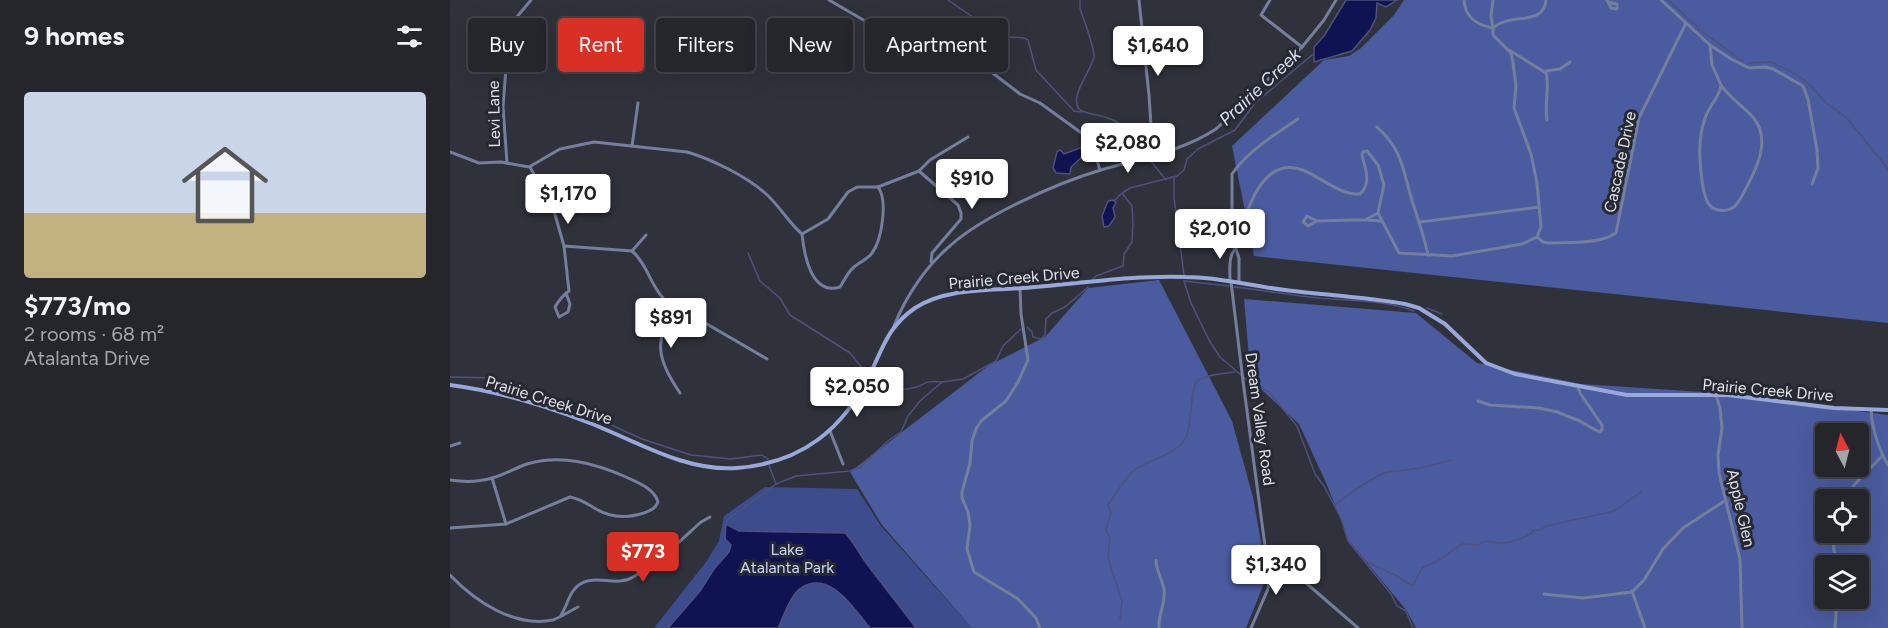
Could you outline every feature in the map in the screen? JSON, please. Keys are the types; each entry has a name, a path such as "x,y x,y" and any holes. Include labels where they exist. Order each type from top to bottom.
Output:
{"main road":[{"name":"Prairie Creek Drive","path":"450,385 466,387 584,421 682,460 717,468 737,468 784,458 803,450 830,431 861,393 894,326 903,317 929,300 965,293 1166,277 1203,278 1405,303 1419,308 1445,324 1486,363 1515,374 1578,387 1627,395 1716,395 1849,410 1888,410"}],"street":[{"name":"Levi Lane","path":"507,163 503,107 508,42 516,18 531,0"},
{"path":"830,0 872,25 992,72 1020,94 1040,103 1088,137 1100,170"},
{"path":"1139,0 1153,156"},
{"path":"1270,0 1261,15 1302,47"},
{"path":"894,326 909,295 931,264 951,244 974,228 1020,203 1100,170 1191,143 1216,129 1302,47 1324,20 1336,0"},
{"path":"1464,0 1471,19 1476,23 1493,28"},
{"path":"1235,250 1255,192 1268,176 1292,167 1304,170 1342,191 1360,194 1366,188 1367,178 1362,155 1367,151 1378,165 1384,185 1378,213 1399,253 1465,254 1522,244 1537,237 1541,227 1531,154 1514,108 1515,74 1511,53 1493,35 1491,16 1493,0"},
{"path":"1493,28 1499,23 1540,15 1545,9 1546,0"},
{"path":"1662,0 1710,45 1749,68 1773,69 1803,87 1808,99 1817,150 1818,168 1812,184"},
{"name":"Cascade Drive","path":"1537,237 1548,243 1588,241 1609,238 1616,233 1639,118 1686,23"},
{"path":"1710,45 1713,65 1721,85 1757,122 1763,141 1756,167 1737,205 1729,210 1721,211 1713,208 1708,202 1702,175 1701,145 1701,134 1706,116 1721,85"},
{"path":"1508,50 1544,70 1560,69 1570,62"},
{"path":"1544,70 1547,80 1545,110 1547,120"},
{"path":"632,146 639,103"},
{"path":"1239,283 1239,258 1232,237 1232,174 1237,166 1298,119"},
{"path":"1377,127 1392,143 1402,161 1428,255"},
{"path":"802,234 828,219 848,192 857,187 878,187 919,171 930,160 968,137"},
{"path":"450,152 479,163 529,166 560,149 575,144 594,142 693,154 748,180 767,195 802,234 806,261 812,273 827,288 834,289 840,287 852,268 873,252 883,217 884,204 878,187"},
{"path":"529,166 554,211 564,246 569,291 566,293 559,298 555,307 559,317 568,312 570,304 566,293"},
{"path":"919,171 958,205 962,213 961,219 932,253 931,264"},
{"path":"1420,222 1539,207"},
{"path":"1365,220 1378,213"},
{"path":"1317,221 1382,221"},
{"path":"632,251 646,235"},
{"path":"564,246 632,251 644,263 655,290 673,305 767,359"},
{"name":"Dream Valley Road","path":"1235,250 1230,259 1230,281 1269,576 1268,589 1251,628"},
{"path":"1020,288 1021,314 1028,360 1006,401 981,421 976,429 962,498 970,525 967,549 974,572 1018,599 1039,623 1040,628"},
{"path":"673,305 665,322 660,351 666,373 680,393"},
{"path":"1478,401 1490,405 1548,410 1572,418 1599,432 1602,429 1578,387"},
{"name":"Apple Glen","path":"1716,395 1722,428 1718,464 1740,559 1742,628"},
{"path":"1871,410 1883,455 1888,465"},
{"path":"830,431 843,464"},
{"path":"450,447 460,443"},
{"path":"1852,489 1883,455"},
{"path":"450,480 462,482 492,478 525,465 548,459 562,459 598,465 613,471 646,487 657,497 658,502 654,509 623,517 608,515 579,498 570,497 506,524 450,528"},
{"path":"492,478 506,524"},
{"path":"1544,594 1583,598 1632,591 1644,580 1664,549 1683,528 1726,500"},
{"path":"561,615 574,590 583,582 596,579 615,582 633,577 710,517"},
{"path":"1268,558 1291,570 1359,628"},
{"path":"1156,560 1164,590 1162,610 1158,619 1159,628"},
{"path":"450,575 475,599 514,620 546,622 555,620 578,607"},
{"path":"1632,591 1645,628"},
{"path":"1835,628 1836,609"}],"green space":[{"name":"Lake Atalanta Park","path":"765,487 857,489 881,526 972,628 654,628 706,562 719,541 724,516"}],"shaded area":[{"path":"1346,0 1397,0 1386,7 1377,3 1376,18 1370,30 1352,51 1314,62 1314,47 1324,36"},
{"path":"1404,0 1888,0 1888,323 1254,256 1232,146 1324,60 1349,56 1361,48 1394,15"},
{"path":"1080,148 1085,151 1085,154 1071,167 1070,174 1056,173 1053,168 1057,152 1060,150 1064,154"},
{"path":"1114,200 1116,203 1113,208 1115,217 1109,226 1104,227 1102,216 1108,201"},
{"path":"1159,280 1232,421 1253,497 1267,576 1246,628 972,628 882,525 850,472 988,366 1045,337 1088,288"},
{"path":"1244,299 1416,313 1477,363 1581,384 1717,393 1888,415 1888,628 1416,628 1407,611 1349,541 1299,424 1251,380"},
{"path":"726,524 739,531 845,533 916,628 870,628 849,602 831,587 812,583 797,591 778,628 668,628 729,552 731,545 725,539"}],"waterway":[{"path":"948,0 1000,36 1028,40 1036,70 1074,111 1082,112"},
{"path":"1080,0 1080,8 1094,57 1079,91 1077,98 1079,109 1119,123 1128,132 1134,145 1141,147 1146,155"},
{"path":"1668,0 1704,33 1743,61"},
{"name":"Prairie Creek","path":"1092,280 1096,276 1123,266 1124,254 1132,242 1132,206 1122,193 1130,188 1177,176 1184,170 1187,159 1198,149 1235,130 1255,103 1312,55"},
{"path":"1748,63 1771,62 1796,74 1826,103 1846,117 1888,169"},
{"path":"1150,160 1166,180"},
{"path":"1174,178 1174,198 1184,275"},
{"path":"1114,201 1121,194"},
{"path":"748,253 760,281 780,298 790,315 850,353 867,374"},
{"path":"1229,286 1184,281 1191,303 1220,357 1248,381 1269,392 1297,426 1315,474 1341,518 1348,541 1391,594 1397,606 1406,611 1413,628"},
{"name":"Prairie Creek","path":"1027,327 1033,337 1041,339 1045,335 1046,319 1052,313 1065,307 1088,287"},
{"path":"1234,287 1379,303 1414,311"},
{"path":"1427,308 1442,314"},
{"name":"Prairie Creek","path":"726,524 728,519 776,484 796,476 850,471 860,467 901,432 908,416 920,401 942,382 963,379 996,361 1003,346 1021,329"},
{"path":"1120,619 1122,601 1108,558 1110,538 1106,530 1111,512 1108,505 1124,481 1136,469 1170,452 1182,443 1188,431 1194,389 1199,380 1211,375 1235,372"},
{"path":"450,377 497,378 507,390 516,394 535,393 548,396 562,405 578,405 596,418 642,439 691,455 731,459 762,455 768,459"},
{"path":"872,377 896,389 913,388 927,382 941,382"},
{"path":"1335,505 1383,473 1420,468 1452,460"},
{"path":"769,465 776,484"},
{"path":"1367,562 1413,586 1422,568 1436,562 1462,544 1479,545 1487,541 1510,542 1546,526 1616,510 1641,492"}]}
